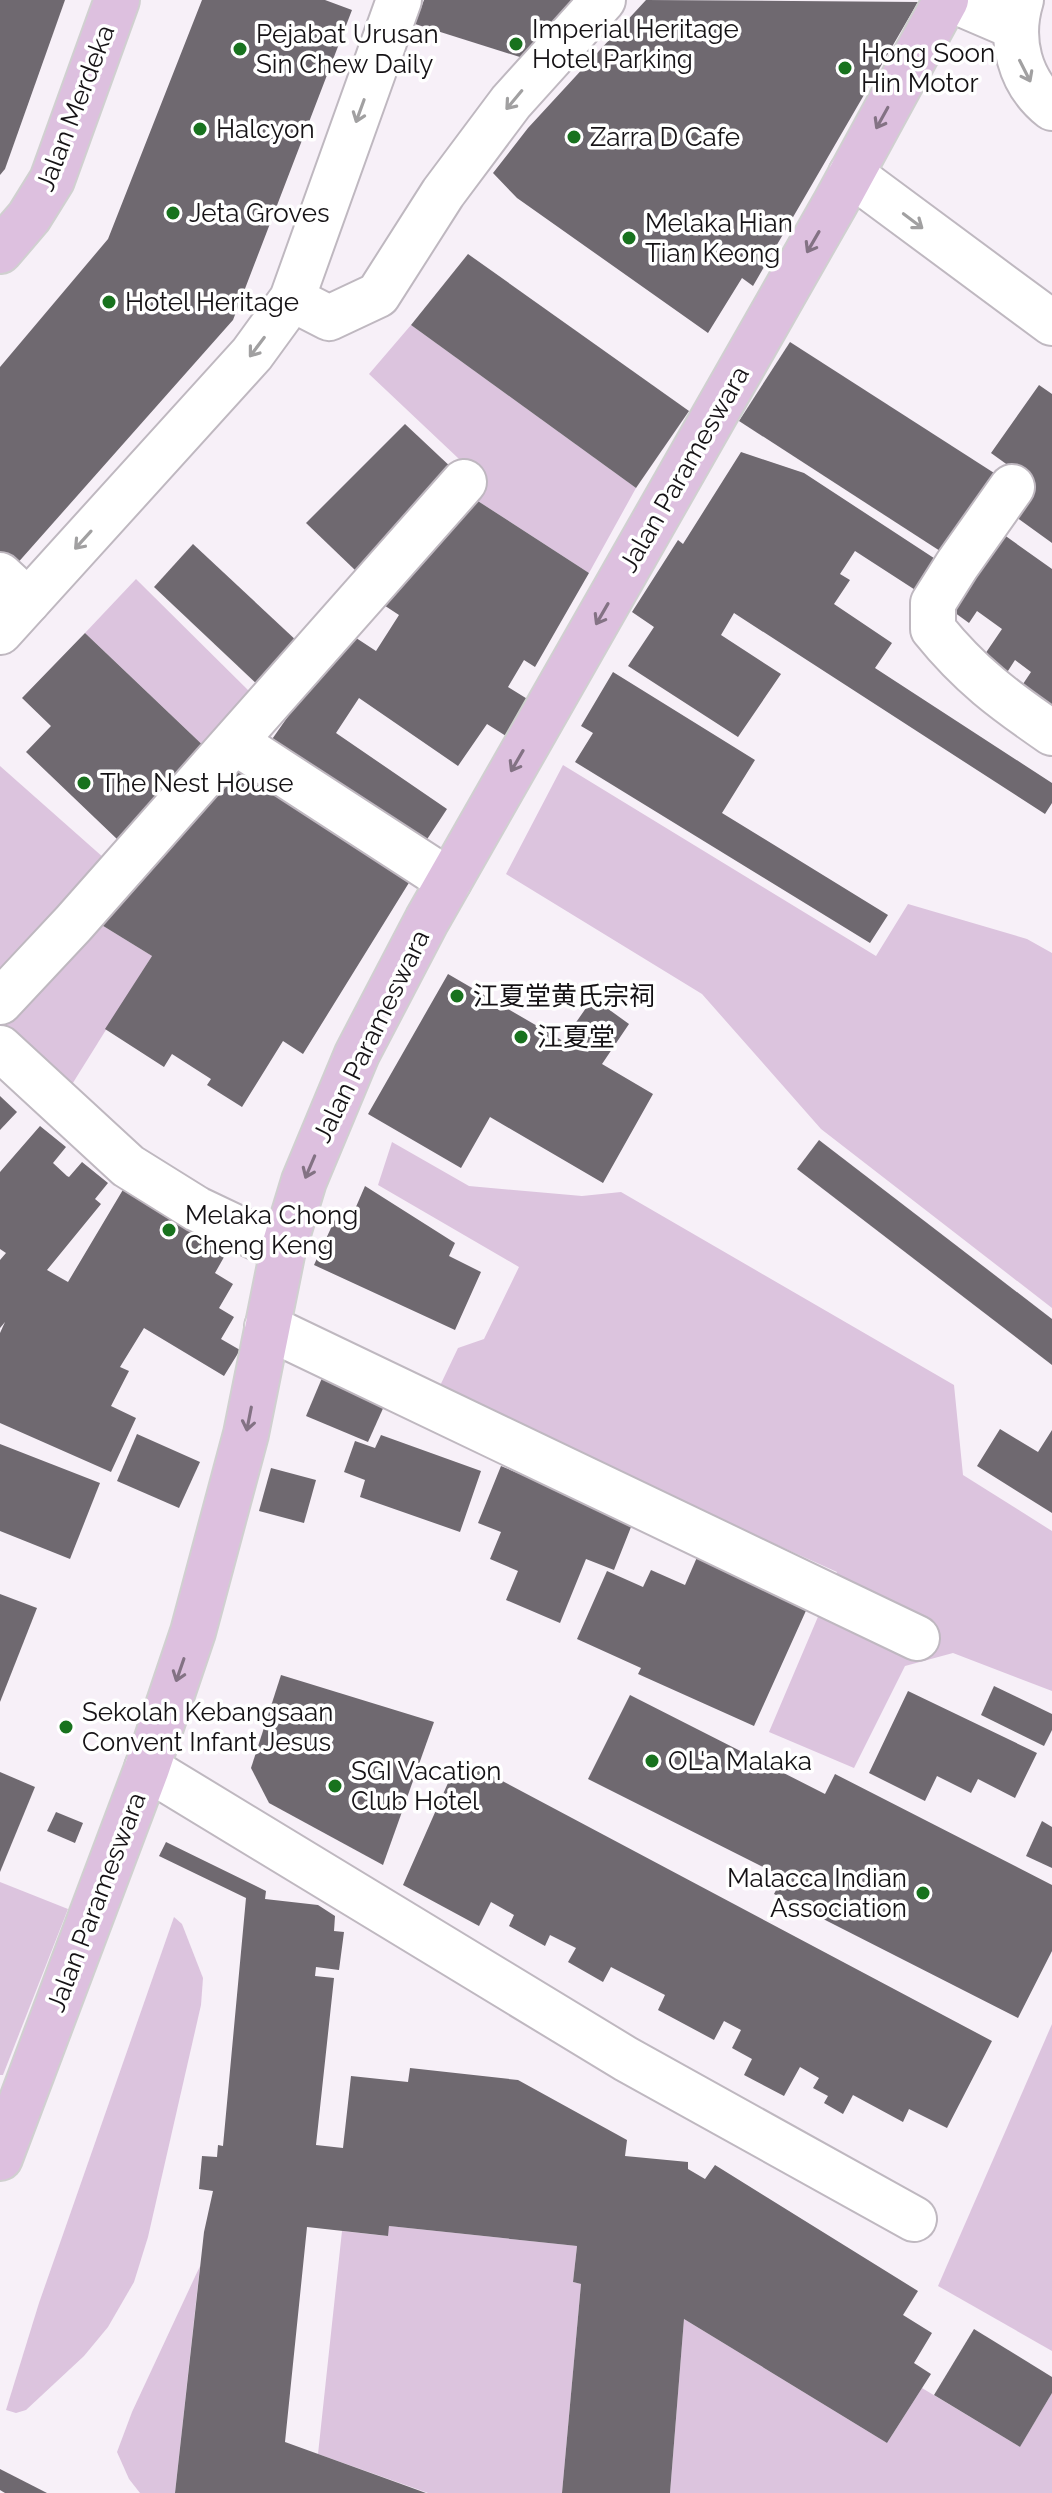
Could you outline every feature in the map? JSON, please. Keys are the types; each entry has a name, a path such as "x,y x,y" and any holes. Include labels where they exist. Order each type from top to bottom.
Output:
{"main road":[{"name":"Jalan Merdeka","path":"0,251 29,217 52,180 117,0"},
{"name":"Jalan Parameswara","path":"0,2158 147,1768 193,1632 246,1434 283,1250 304,1181 357,1054 449,881 949,0"}],"street":[{"path":"292,299 329,318 378,295 443,193 511,102 603,0"},
{"path":"949,0 1018,14 1021,69 1052,108"},
{"path":"9,603 252,354 292,299 387,4"},
{"path":"851,174 1052,323"},
{"path":"0,1002 73,924 464,482"},
{"path":"1012,487 933,603 933,629 957,660 991,691 1052,733"},
{"path":"235,742 449,881"},
{"path":"0,1048 128,1166 197,1209 283,1250"},
{"path":"267,1327 917,1638"},
{"path":"147,1768 626,2059 914,2219"}],"shaded area":[{"path":"411,325 636,488 589,573 464,492 476,475 369,374"},
{"path":"136,579 260,702 211,753 85,633"},
{"path":"563,765 876,956 908,904 1027,939 1052,953 1052,1308 821,1129 702,994 506,874"},
{"path":"0,766 113,866 0,995"},
{"path":"87,916 152,956 66,1094 0,1036 0,1016"},
{"path":"392,1142 469,1186 582,1196 621,1192 954,1385 963,1475 1052,1531 1052,1691 953,1653 905,1666 854,1768 769,1732 837,1572 437,1392 458,1348 484,1339 519,1267 378,1185"},
{"path":"0,1882 68,1909 3,2075 0,2075"},
{"path":"174,1917 182,1924 203,1978 201,2005 148,2237 134,2282 108,2327 84,2356 26,2410 16,2413 6,2410 39,2303"},
{"path":"1052,2024 1052,2351 938,2286"},
{"path":"389,2226 577,2246 573,2282 581,2284 562,2493 428,2493 318,2454 342,2231 387,2236"},
{"path":"200,2266 175,2493 140,2493 129,2479 117,2452 132,2412"},
{"path":"684,2319 887,2443 922,2388 1020,2447 1052,2393 1052,2493 670,2493"}],"building":[{"path":"0,0 65,0 5,169 0,175"},
{"path":"202,0 325,0 352,10 233,320 15,566 0,552 0,367 108,239"},
{"name":"Imperial Heritage Hotel Parking","path":"424,0 591,0 539,63 415,24"},
{"path":"646,0 918,2 753,286 742,278 708,333 517,198 493,173 528,128"},
{"path":"468,254 689,411 636,488 411,325"},
{"path":"790,342 1005,480 954,560 739,421"},
{"path":"1039,385 1052,394 1052,543 1005,509 1027,479 991,453"},
{"path":"405,424 454,470 355,570 306,523"},
{"path":"741,452 804,473 943,564 923,595 855,551 840,574 850,580 834,604 892,643 875,668 1052,783 1052,803 1045,814 734,613 721,635 781,674 738,737 628,666 654,627 632,612 678,540 683,544"},
{"path":"464,492 589,573 535,667 524,660 508,687 529,700 506,736 487,724 458,766 359,698 336,733 447,809 420,850 268,745 347,632 376,651 399,615 370,596"},
{"path":"1000,532 1052,569 1052,709 1021,687 1031,672 1015,660 1006,674 983,657 1002,629 977,611 969,623 947,607"},
{"path":"193,544 299,643 259,686 154,587"},
{"path":"85,633 211,753 118,840 26,752 51,726 22,698"},
{"path":"613,672 755,760 722,813 888,915 870,943 575,762 593,733 581,726"},
{"path":"235,756 415,873 303,1054 283,1041 242,1107 207,1085 211,1079 172,1054 164,1067 105,1029 152,956 87,916"},
{"path":"448,974 563,1041 593,998 629,1024 602,1064 653,1094 603,1183 490,1117 461,1168 368,1114"},
{"path":"0,1096 17,1112 0,1130"},
{"path":"40,1126 66,1147 53,1163 67,1176 82,1162 108,1183 95,1199 101,1204 47,1270 68,1282 124,1188 228,1250 215,1273 233,1284 219,1308 234,1317 221,1339 240,1350 224,1376 144,1328 120,1367 129,1371 111,1406 136,1418 111,1472 0,1423 0,1333 5,1322 0,1328 0,1260 6,1253 0,1249 0,1172"},
{"path":"819,1140 1052,1319 1052,1365 797,1169"},
{"path":"365,1186 455,1243 449,1256 481,1272 455,1330 314,1265 336,1217 349,1223"},
{"path":"322,1378 385,1404 368,1442 306,1416"},
{"path":"1000,1429 1038,1452 1052,1430 1052,1513 977,1466"},
{"path":"137,1434 200,1462 179,1508 117,1481"},
{"path":"381,1435 481,1471 460,1532 360,1497 365,1480 344,1472 355,1441 375,1448"},
{"path":"0,1444 100,1483 70,1559 0,1531"},
{"path":"501,1466 633,1522 614,1570 586,1559 560,1623 506,1600 518,1571 490,1559 501,1532 478,1523"},
{"path":"271,1468 316,1480 304,1523 259,1511"},
{"path":"698,1555 809,1604 754,1726 638,1674 641,1668 577,1639 607,1571 643,1587 651,1570 685,1585"},
{"path":"0,1594 37,1608 0,1702"},
{"name":"SGI Vacation Club Hotel","path":"281,1675 434,1722 383,1865 269,1803 251,1768"},
{"path":"994,1686 1052,1714 1052,1730 1044,1746 981,1715"},
{"path":"908,1691 1037,1753 1015,1798 978,1779 971,1793 937,1776 925,1801 869,1773"},
{"path":"630,1695 825,1794 835,1774 1052,1885 1052,1951 1018,2018 774,1894 783,1877 588,1779"},
{"path":"459,1758 992,2041 947,2128 909,2109 903,2122 853,2095 843,2114 824,2103 828,2096 813,2088 819,2078 800,2067 784,2096 744,2075 752,2059 732,2048 741,2030 724,2021 714,2040 658,2010 665,1995 611,1967 603,1982 568,1962 576,1948 550,1935 545,1946 509,1926 514,1915 491,1902 479,1926 403,1885"},
{"path":"0,1772 35,1787 0,1872"},
{"path":"56,1812 83,1823 75,1843 47,1831"},
{"path":"1042,1821 1052,1827 1052,1868 1026,1856"},
{"path":"166,1842 266,1891 265,1899 318,1905 335,1916 334,1931 344,1932 339,1970 316,1967 315,1976 334,1978 316,2145 343,2148 351,2076 408,2082 410,2068 518,2080 627,2140 625,2156 688,2162 688,2169 705,2179 715,2165 918,2291 903,2315 932,2333 914,2363 931,2374 887,2443 684,2319 670,2493 562,2493 581,2284 573,2282 577,2246 389,2226 388,2236 307,2227 285,2442 426,2493 175,2493 204,2232 213,2191 199,2189 202,2156 217,2157 218,2145 223,2146 246,1898 159,1856"},
{"path":"974,2329 1052,2377 1052,2393 1020,2447 934,2395"},
{"path":"0,2469 47,2493 5,2493 0,2490"}],"place":[{"name":"Imperial Heritage Hotel Parking","path":"516,44"},
{"name":"Pejabat Urusan Sin Chew Daily","path":"240,49"},
{"name":"Hong Soon Hin Motor","path":"845,68"},
{"name":"Halcyon","path":"200,129"},
{"name":"Zarra D Cafe","path":"574,137"},
{"name":"Jeta Groves","path":"173,213"},
{"name":"Melaka Hian Tian Keong","path":"629,238"},
{"name":"Hotel Heritage","path":"109,302"},
{"name":"The Nest House","path":"84,783"},
{"name":"江夏堂黄氏宗祠","path":"457,996"},
{"name":"江夏堂","path":"521,1037"},
{"name":"Melaka Chong Cheng Keng","path":"169,1230"},
{"name":"Sekolah Kebangsaan Convent Infant Jesus","path":"66,1727"},
{"name":"OL'a Malaka","path":"652,1761"},
{"name":"SGI Vacation Club Hotel","path":"335,1786"},
{"name":"Malacca Indian Association","path":"923,1893"}]}
